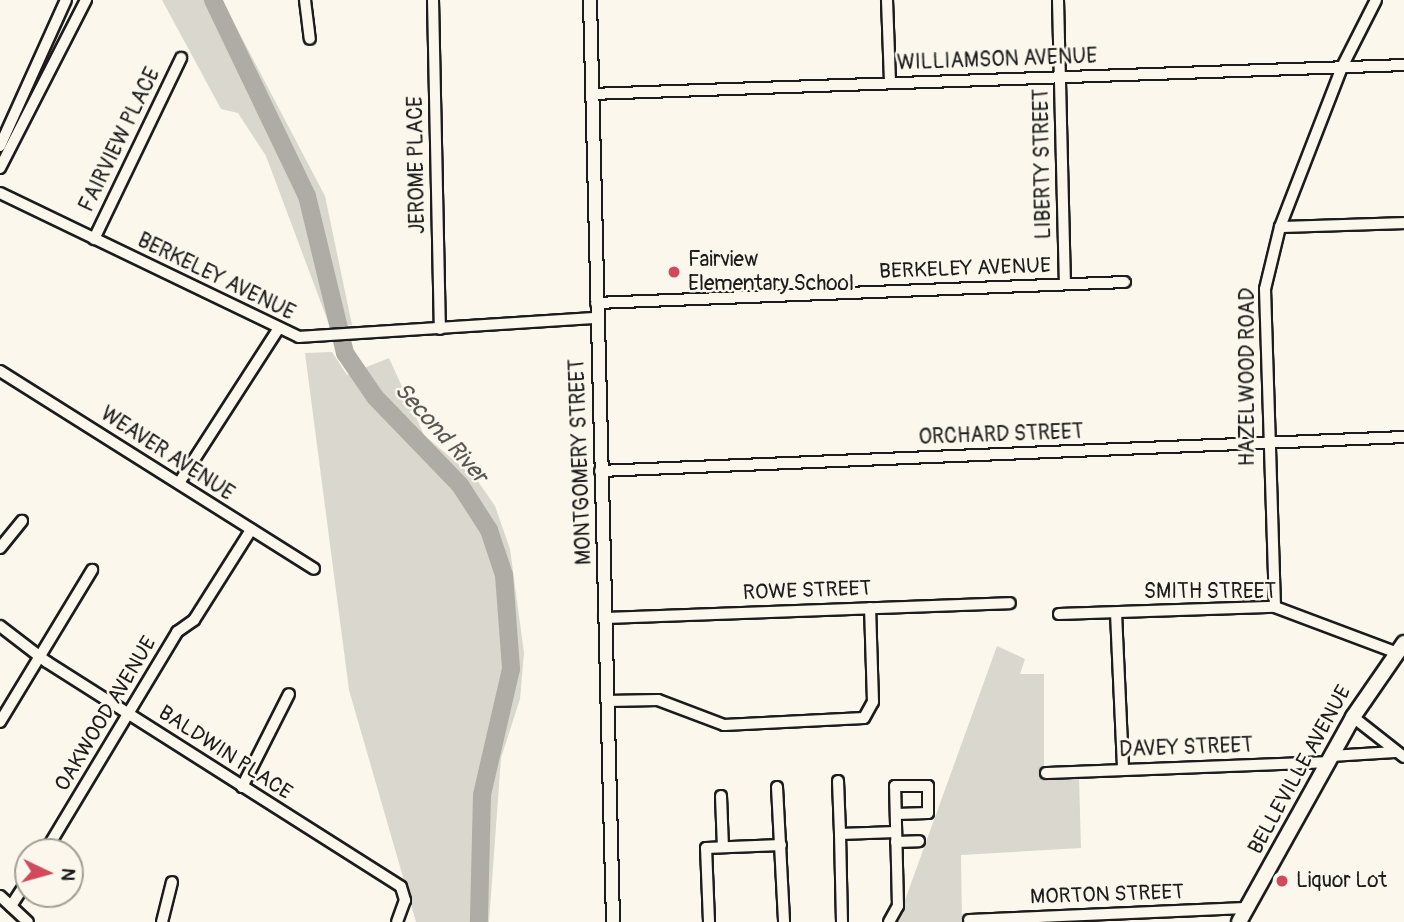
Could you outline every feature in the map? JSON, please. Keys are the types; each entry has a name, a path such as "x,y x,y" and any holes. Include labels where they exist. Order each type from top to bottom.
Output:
{"main road":[{"name":"BELLEVILLE AVENUE","path":"1239,922 1353,717 1400,647"}],"street":[{"path":"0,146 66,0"},
{"path":"0,168 86,0"},
{"path":"305,0 310,39"},
{"name":"JEROME PLACE","path":"433,0 440,328"},
{"name":"MONTGOMERY STREET","path":"590,0 613,922"},
{"path":"887,0 890,83"},
{"name":"LIBERTY STREET","path":"1058,0 1065,285"},
{"name":"HAZELWOOD ROAD","path":"1275,607 1263,311 1280,227 1342,67 1376,0"},
{"name":"FAIRVIEW PLACE","path":"94,239 181,58"},
{"name":"WILLIAMSON AVENUE","path":"592,94 1404,65"},
{"name":"BERKELEY AVENUE","path":"0,192 277,331 299,337 353,337 440,328 596,318"},
{"path":"1280,227 1404,223"},
{"name":"BERKELEY AVENUE","path":"596,303 1125,282"},
{"path":"178,483 277,331"},
{"name":"WEAVER AVENUE","path":"0,371 314,569"},
{"name":"ORCHARD STREET","path":"600,471 1404,437"},
{"path":"0,548 22,522"},
{"name":"OAKWOOD AVENUE","path":"53,838 128,713 251,530"},
{"path":"0,722 92,570"},
{"name":"ROWE STREET","path":"604,618 1010,603"},
{"name":"SMITH STREET","path":"1059,614 1275,607 1400,647"},
{"path":"607,701 658,700 724,725 803,721 870,712 870,608"},
{"path":"1116,613 1123,770"},
{"name":"BALDWIN PLACE","path":"0,626 39,657 401,887 405,895 397,922"},
{"path":"242,787 289,694"},
{"name":"DAVEY STREET","path":"1353,717 1399,754"},
{"name":"DAVEY STREET","path":"1046,772 1399,754"},
{"path":"838,781 842,922"},
{"path":"778,787 783,922"},
{"path":"721,796 723,847"},
{"path":"889,922 898,906 896,814"},
{"path":"840,834 919,841"},
{"path":"709,922 706,848 781,845"},
{"path":"162,922 172,882"},
{"path":"0,896 28,922"},
{"path":"11,906 14,901"},
{"name":"MORTON STREET","path":"969,920 1246,908"}],"shaded area":[{"path":"162,0 222,0 325,196 352,325 330,327 266,156 238,113 221,109"},
{"path":"332,352 347,375 389,358 424,435 477,480 495,506 510,549 524,653 520,699 501,758 489,922 416,922 349,690 305,353"},
{"path":"997,646 1025,659 1020,674 1044,674 1044,779 1079,778 1081,848 961,855 962,922 897,922"}],"waterway":[{"name":"Second River","path":"213,0 307,196 345,353 375,397 460,485 489,530 504,575 511,669 482,795 479,922"}],"place":[{"name":"Fairview Elementary School","path":"674,272"},
{"name":"Liquor Lot","path":"1282,881"}]}
